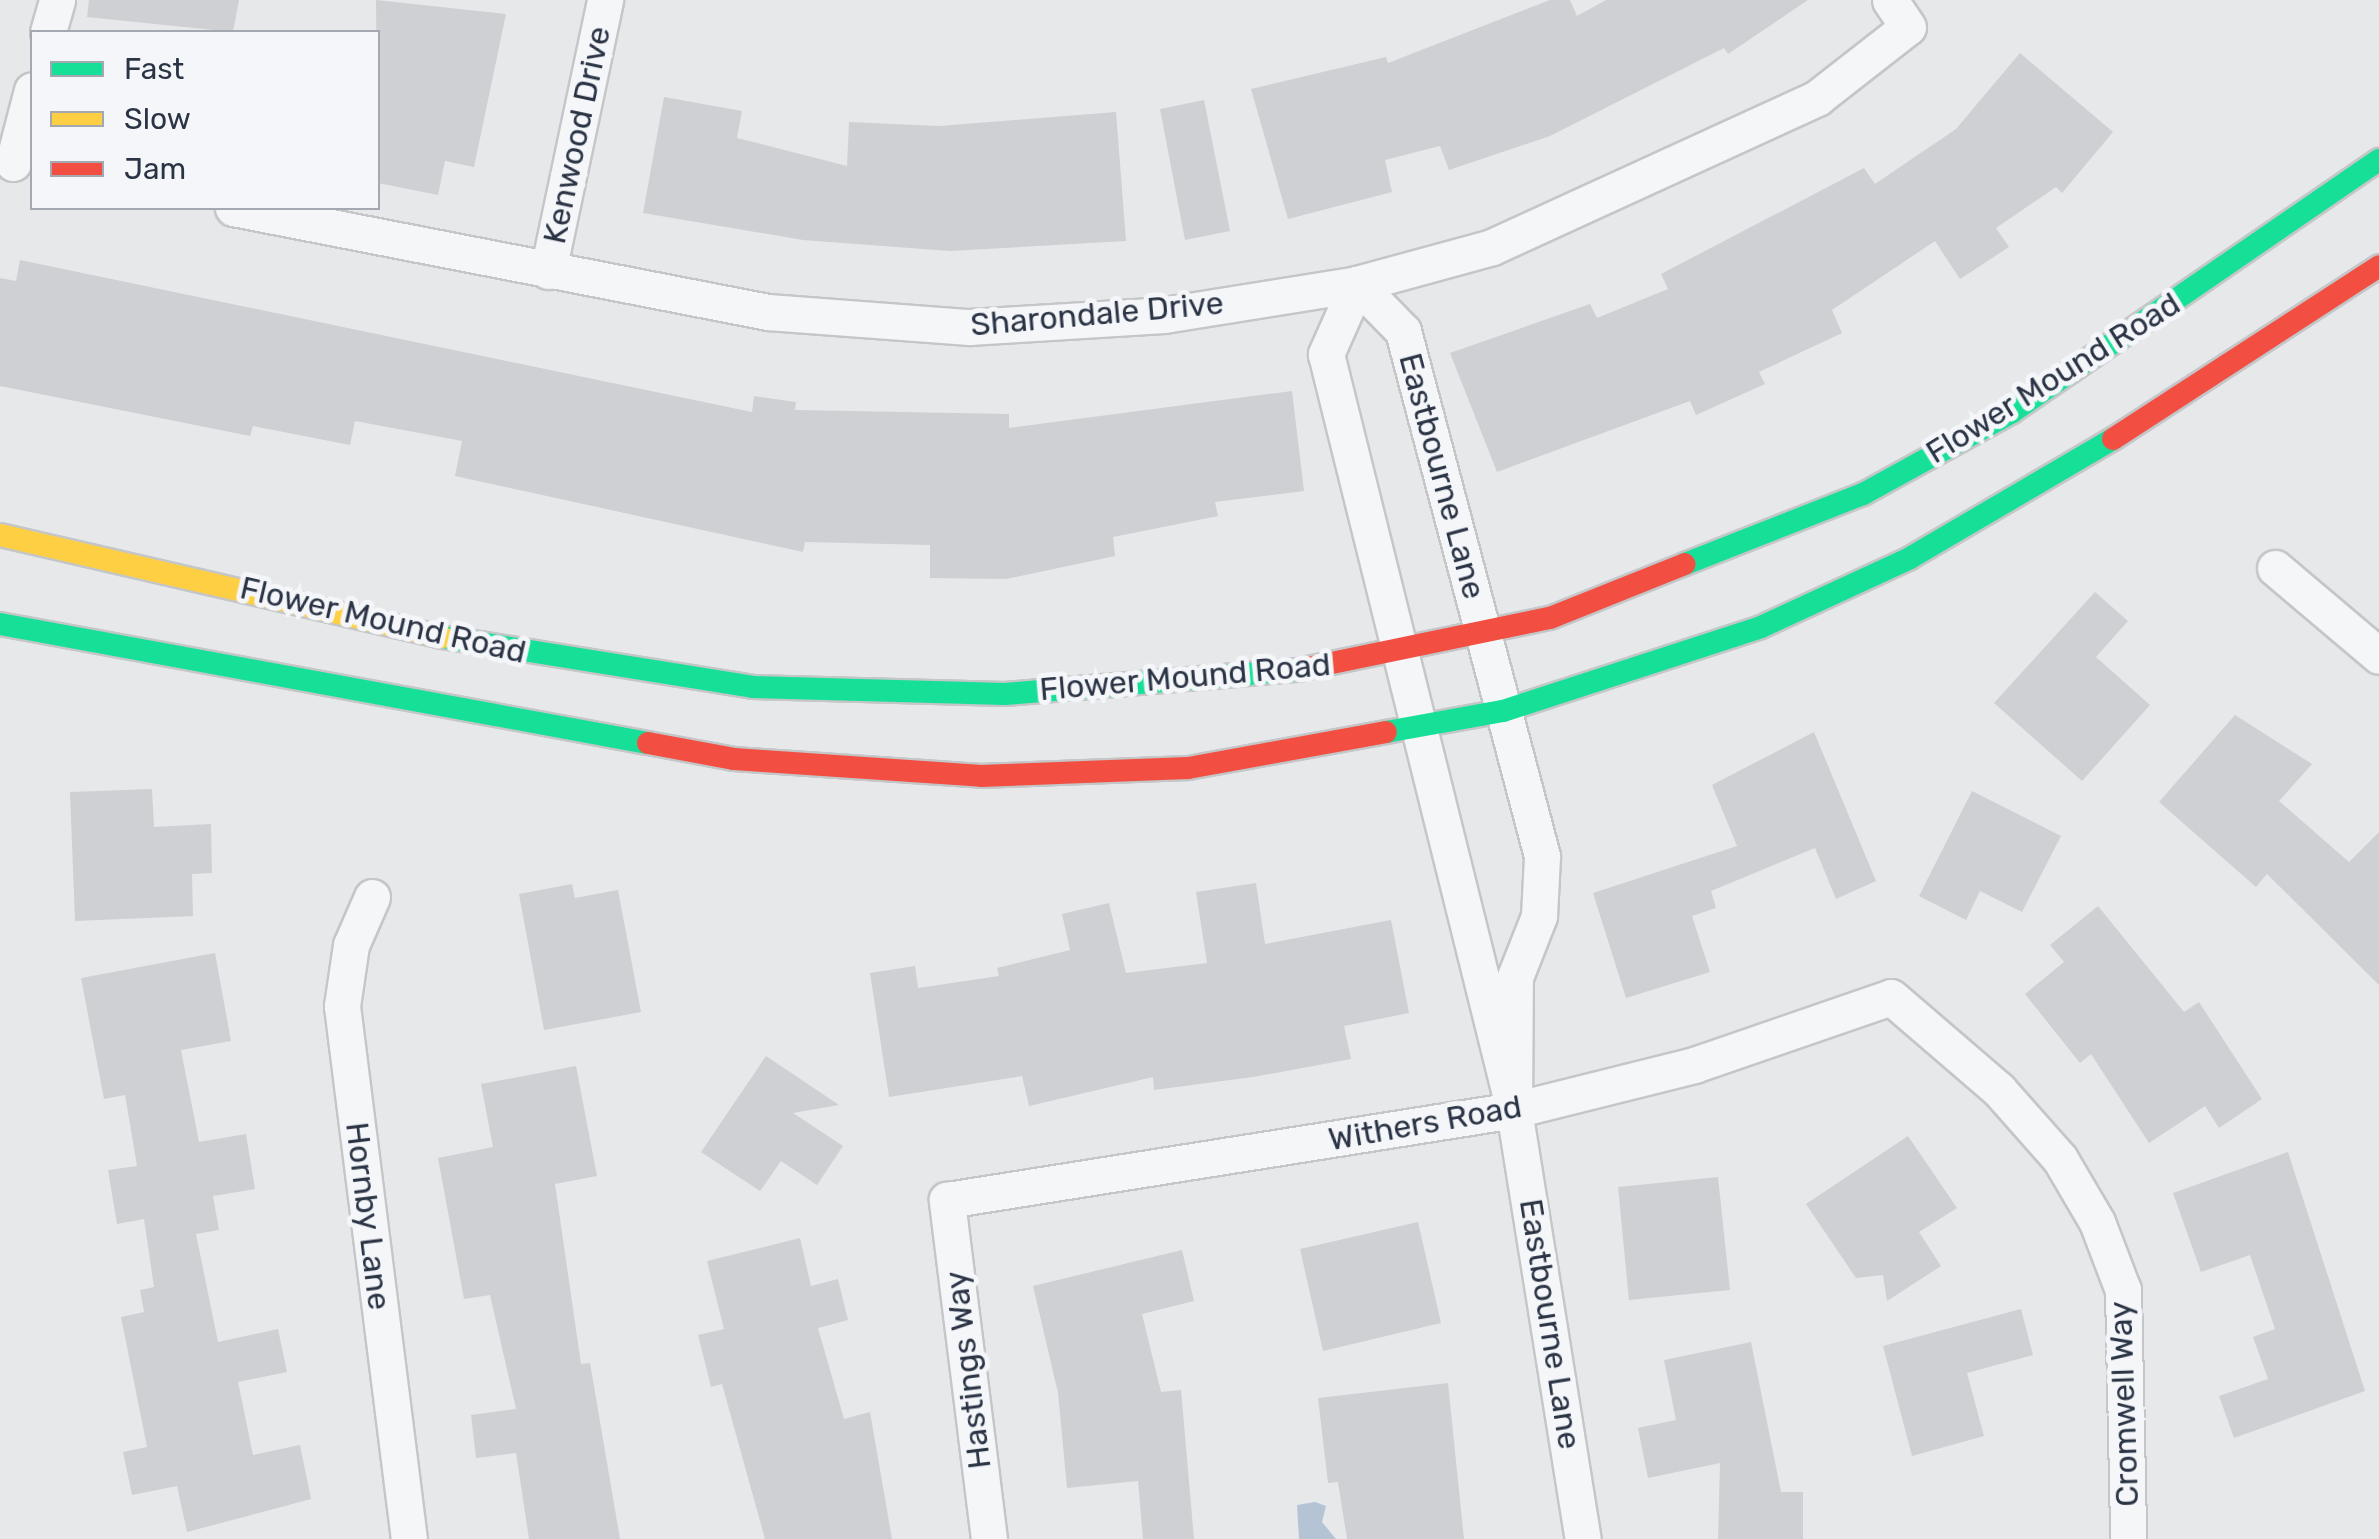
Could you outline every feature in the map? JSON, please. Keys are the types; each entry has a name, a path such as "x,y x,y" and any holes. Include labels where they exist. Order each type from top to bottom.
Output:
{"main road":[{"name":"Flower Mound Road","path":"0,535 512,653 753,687 1005,694 1318,668 1484,633 1638,586 1863,494 2012,412 2379,160"},
{"name":"Flower Mound Road","path":"0,624 734,760 982,776 1188,768 1503,711 1761,627 1910,558 2066,470 2379,266"}],"street":[{"path":"49,30 57,0"},
{"name":"Kenwood Drive","path":"548,271 604,0"},
{"name":"Sharondale Drive","path":"243,210 768,312 969,327 1164,314 1357,284 1492,246 1818,98 1899,14"},
{"path":"15,164 30,99"},
{"name":"Eastbourne Lane","path":"1514,1110 1515,977 1539,916 1542,856 1403,331 1357,284 1326,354 1414,727 1514,1110 1583,1539"},
{"path":"2275,568 2379,656"},
{"name":"Hornby Lane","path":"372,897 351,946 342,1006 409,1539"},
{"name":"Withers Road","path":"948,1200 1514,1110 1694,1064 1890,997"},
{"name":"Cromwell Way","path":"1890,997 1998,1090 2060,1158 2097,1222 2123,1290 2128,1539"},
{"name":"Hastings Way","path":"948,1200 989,1539"}],"water":[{"path":"1315,1502 1326,1506 1322,1522 1336,1539 1299,1539 1297,1505"}],"building":[{"path":"89,0 239,0 233,30 87,17"},
{"path":"376,0 506,14 474,167 445,161 438,195 380,183 380,30 376,30"},
{"path":"1550,0 1570,0 1577,16 1606,0 1808,0 1728,54 1724,48 1550,136 1449,170 1440,146 1385,160 1392,192 1288,219 1251,89 1386,57 1388,63"},
{"path":"2020,53 2113,132 2062,193 2056,187 1996,228 2009,247 1960,279 1935,241 1832,310 1842,333 1759,372 1765,384 1696,415 1690,401 1497,472 1450,353 1590,304 1597,318 1668,289 1661,274 1864,168 1875,184 1956,129"},
{"path":"664,97 742,111 737,138 847,166 849,122 939,126 1116,112 1126,241 950,251 803,240 643,213"},
{"path":"1204,100 1230,231 1185,240 1160,109"},
{"path":"20,260 752,412 754,396 796,402 795,410 1009,414 1009,428 1292,391 1304,491 1215,502 1218,516 1113,537 1115,556 1006,579 930,578 930,545 805,542 803,552 455,476 462,441 355,421 350,445 253,426 250,436 0,386 0,278 16,281"},
{"path":"2095,592 2128,621 2096,657 2150,705 2082,781 1994,703"},
{"path":"2235,715 2312,764 2279,801 2349,862 2379,832 2379,985 2267,874 2256,887 2159,802"},
{"path":"1814,732 1876,881 1836,899 1815,848 1711,891 1716,908 1692,916 1710,972 1626,998 1593,893 1737,846 1712,785"},
{"path":"152,789 154,827 211,824 212,873 192,874 193,916 75,921 70,792"},
{"path":"1972,791 2061,836 2022,912 1980,891 1966,920 1919,896"},
{"path":"1256,883 1265,944 1391,920 1409,1013 1344,1026 1351,1059 1253,1077 1154,1090 1153,1077 1029,1106 1022,1076 889,1097 870,973 915,966 918,988 999,976 997,968 1070,950 1062,914 1109,903 1126,973 1207,963 1196,892"},
{"path":"572,884 575,898 618,890 641,1012 544,1030 519,894"},
{"path":"2098,906 2184,1012 2199,1002 2262,1099 2219,1128 2205,1106 2149,1143 2091,1054 2080,1063 2025,994 2064,962 2050,945"},
{"path":"215,953 231,1041 181,1050 199,1142 246,1134 255,1189 213,1196 219,1230 196,1234 218,1342 278,1329 287,1372 238,1382 253,1455 300,1445 311,1499 187,1532 177,1486 132,1495 123,1452 147,1447 121,1317 144,1312 140,1290 154,1287 144,1219 117,1224 108,1170 137,1166 125,1095 104,1099 81,978"},
{"path":"766,1056 839,1105 793,1113 843,1146 817,1185 781,1161 760,1191 701,1152"},
{"path":"576,1066 597,1176 555,1184 581,1364 590,1363 620,1539 529,1539 516,1453 476,1458 471,1415 516,1409 490,1295 464,1299 438,1158 493,1147 481,1084"},
{"path":"1908,1136 1957,1208 1919,1232 1941,1266 1887,1301 1883,1275 1856,1278 1806,1204"},
{"path":"2288,1152 2365,1391 2234,1438 2219,1396 2268,1379 2253,1337 2275,1329 2250,1255 2201,1272 2173,1193"},
{"path":"1718,1177 1730,1290 1629,1300 1618,1187"},
{"path":"1418,1222 1441,1323 1323,1351 1300,1249"},
{"path":"800,1238 811,1286 838,1279 848,1320 818,1328 844,1419 870,1412 892,1539 765,1539 722,1384 711,1387 698,1335 724,1329 707,1261"},
{"path":"1182,1250 1194,1301 1142,1314 1161,1392 1181,1390 1194,1539 1143,1539 1138,1481 1067,1488 1058,1393 1033,1286"},
{"path":"2021,1309 2033,1355 1967,1373 1984,1436 1912,1456 1883,1346"},
{"path":"1751,1342 1781,1492 1803,1492 1803,1539 1718,1539 1720,1463 1648,1478 1638,1428 1676,1420 1664,1360"},
{"path":"1448,1383 1464,1539 1347,1539 1338,1482 1328,1483 1318,1398"}],"traffic: fast":[{"path":"1685,564 1863,494 2012,412 2379,160"},
{"path":"1386,732 1503,711 1761,627 1910,558 2113,439"},
{"path":"0,624 648,743"},
{"path":"442,637 753,687 1005,694 1298,670"}],"traffic: slow":[{"path":"0,535 442,637"}],"traffic: jam":[{"path":"2113,439 2379,266"},
{"path":"1298,670 1550,618 1685,564"},
{"path":"648,743 734,759 981,776 1188,768 1386,732"}]}
